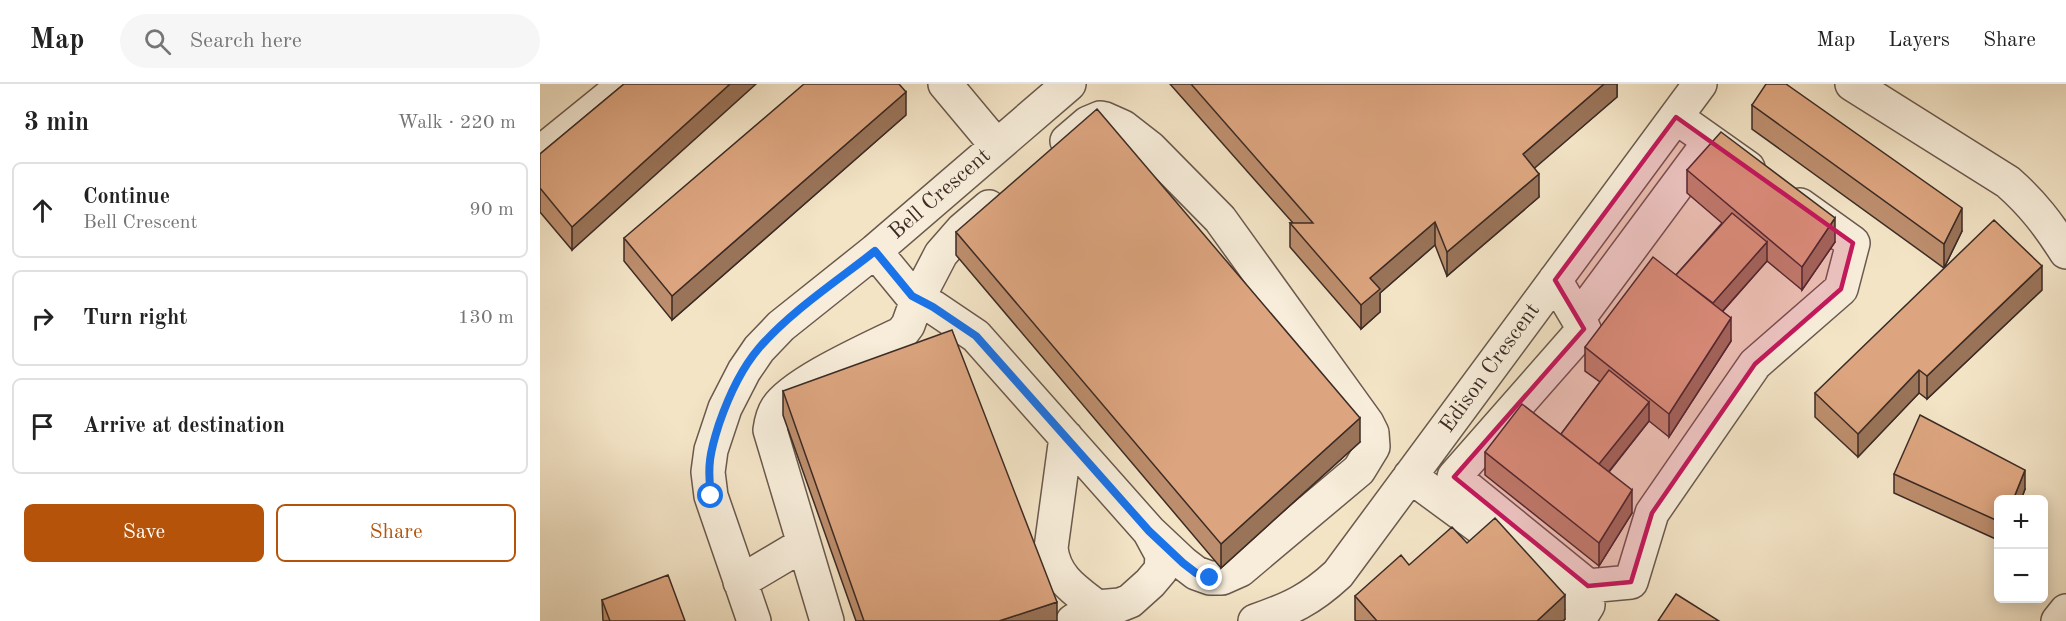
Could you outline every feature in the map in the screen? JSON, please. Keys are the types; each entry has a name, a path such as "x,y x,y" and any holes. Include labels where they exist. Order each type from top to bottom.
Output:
{"street":[{"path":"540,153 625,84"},
{"path":"945,84 996,145"},
{"name":"Bell Crescent","path":"754,621 711,496 708,472 711,450 725,408 744,371 773,333 875,251 996,145 1070,84"},
{"name":"Edison Crescent","path":"1255,621 1300,604 1319,592 1338,574 1700,84"},
{"path":"1852,84 2008,182 2030,201 2066,252"},
{"path":"1555,280 1584,329 1454,477 1588,586 1631,582 1652,513 1755,364 1841,289 1853,243 1676,117"},
{"path":"875,251 917,300 933,307 976,336 1149,531 1183,563 1196,573 1210,578 1222,578 1239,570 1359,470 1373,447 1372,433 1220,219 1150,148 1123,127 1100,118 1088,123 1043,161"},
{"path":"1578,319 1710,141"},
{"path":"827,621 770,430 776,408 808,381 902,333 908,325 917,300 941,254 962,230 1007,191"},
{"path":"1066,436 1051,548 1052,559 1085,614 1130,601 1161,570 1162,555 1149,531"},
{"path":"1410,476 1588,605 1578,621"},
{"path":"741,582 804,544"},
{"path":"2058,621 2066,611"}],"highlighted area":[{"path":"1676,117 1853,243 1841,289 1755,364 1652,513 1631,582 1588,586 1454,477 1584,329 1555,280"}],"building":[{"path":"624,84 730,84 572,227 540,188 540,154"},
{"path":"804,84 899,84 906,92 672,296 624,238"},
{"path":"1191,84 1604,84 1523,154 1539,174 1447,252 1435,222 1370,278 1380,289 1361,305 1290,223 1313,223"},
{"path":"1766,84 1786,84 1962,208 1944,244 1752,105"},
{"path":"1097,109 1360,418 1221,544 956,232"},
{"path":"1721,132 1835,218 1802,267 1687,170"},
{"path":"1732,213 1767,242 1713,303 1676,275"},
{"path":"1994,220 2042,266 1927,376 1919,370 1858,434 1815,393"},
{"path":"1653,257 1731,318 1669,414 1585,347"},
{"path":"952,330 1057,602 999,621 864,621 783,391"},
{"path":"1609,370 1649,402 1599,464 1561,434"},
{"path":"1522,404 1632,490 1599,543 1485,452"},
{"path":"1920,415 2025,470 2015,495 1994,495 1994,519 1894,474"},
{"path":"1495,518 1565,595 1537,621 1377,621 1355,596 1401,555 1409,565 1452,527 1467,543"},
{"path":"668,575 685,621 610,621 602,600"},
{"path":"1676,594 1719,621 1658,621"}],"route":[{"path":"711,496 708,472 711,450 725,408 744,371 759,349 781,326 875,251 912,296 933,307 976,336 1149,531 1183,563 1196,573 1210,578"}]}
